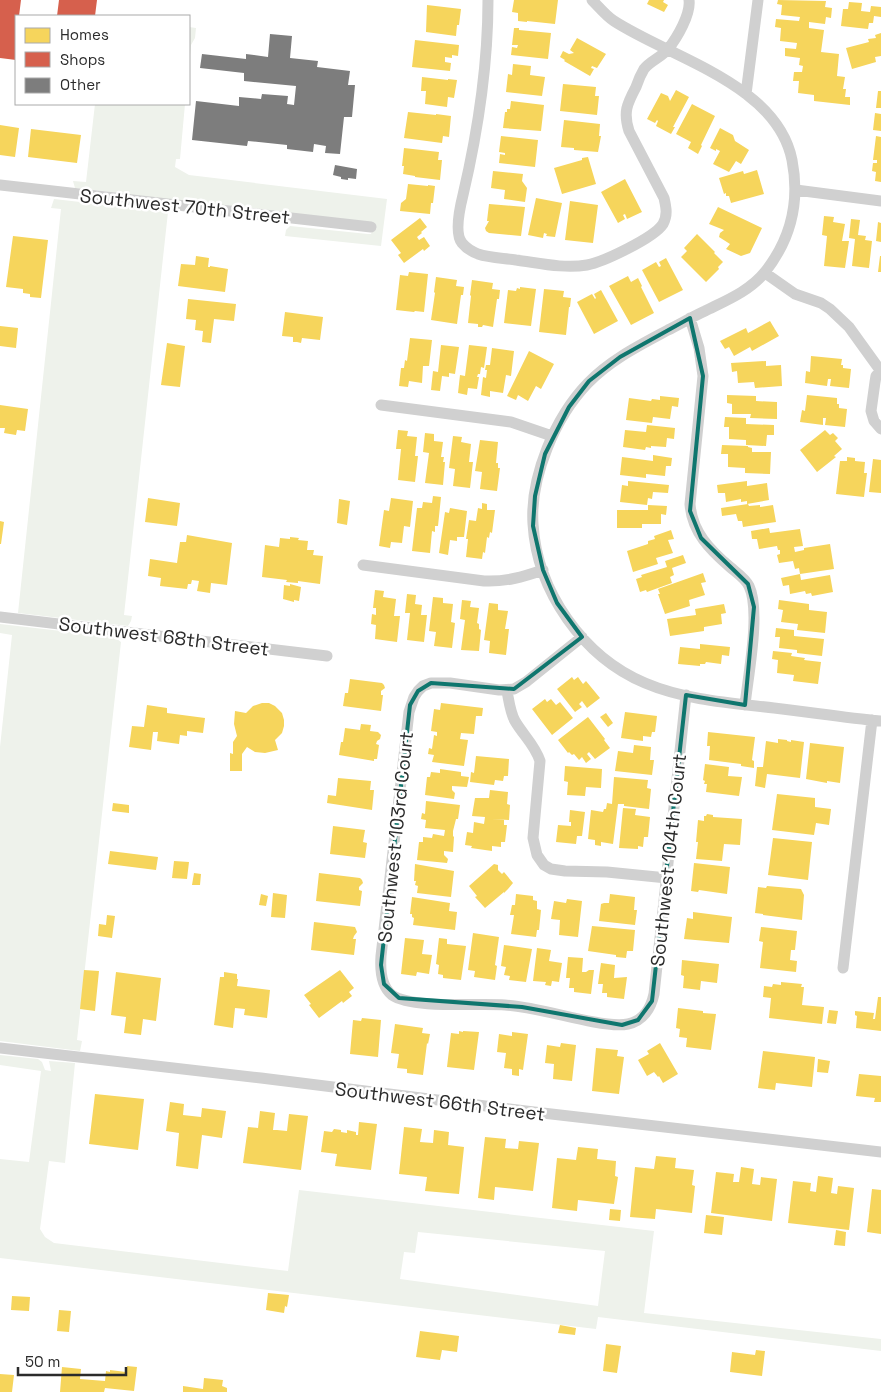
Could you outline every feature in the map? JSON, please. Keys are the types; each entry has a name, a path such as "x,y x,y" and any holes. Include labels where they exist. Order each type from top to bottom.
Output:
{"street":[{"path":"488,0 482,90 476,133 461,204 459,232 462,243 479,254 573,266 589,264 608,257 648,238 662,225 666,214 664,198 629,131 626,108 645,68 668,50 678,35 689,10 689,0"},
{"path":"592,0 611,20 720,77 746,94 773,118 784,136 791,155 796,190 794,210 789,230 780,250 757,281 742,291 638,346 602,370 578,394 552,436 544,454 533,505 535,540 543,570 557,603 573,628 604,658 629,675 651,685 686,695 876,721 844,968"},
{"path":"746,94 758,0"},
{"name":"Southwest 70th Street","path":"0,186 371,227"},
{"path":"796,190 881,201"},
{"path":"765,272 795,294 821,303 849,327 880,370 874,382 871,411 874,422 881,429"},
{"path":"690,318 699,348 703,376 690,511 701,538 743,578 751,591 754,607 754,628 745,704"},
{"path":"381,404 511,422 552,436"},
{"path":"363,565 491,581 510,580 543,570"},
{"name":"Southwest 68th Street","path":"0,617 327,656"},
{"path":"582,637 526,682 514,689 507,690 510,710 514,719 533,744 540,761 533,838 537,855 544,865 565,872 606,872 667,878"},
{"name":"Southwest 103rd Court","path":"507,690 442,682 422,686 414,697 409,712 380,965 384,984 388,991 400,998 418,1002 522,1006 578,1019 622,1025 631,1024 638,1020"},
{"name":"Southwest 104th Court","path":"638,1020 647,1011 654,994 686,695"},
{"name":"Southwest 66th Street","path":"0,1048 881,1152"}],"highlighted area":[{"path":"690,318 703,376 690,511 701,538 748,584 754,607 745,705 686,695 652,1001 638,1020 622,1025 522,1007 399,998 384,984 381,965 410,705 418,691 431,683 514,689 582,637 557,603 543,570 533,526 535,496 545,454 569,407 589,381 620,357"}],"shaded area":[{"path":"190,27 196,28 195,38 191,45 190,56"},
{"path":"95,105 185,105 180,159 176,159 175,167 189,175 387,199 381,246 285,236 286,230 290,226 368,234 371,234 372,231 75,188 73,181 86,182"},
{"path":"54,199 168,212 124,615 132,616 128,626 18,613 61,209 51,208"},
{"path":"0,624 114,637 121,642 77,1040 82,1041 80,1051 0,1041 0,747 12,635 0,633"},
{"path":"0,1055 38,1059 42,1062 45,1070 51,1071 49,1061 75,1063 65,1163 49,1161 40,1229 45,1237 54,1243 288,1271 299,1190 654,1231 644,1313 881,1339 881,1351 598,1317 596,1329 0,1258 0,1159 29,1162 41,1071 0,1065","holes":["418,1232 605,1251 598,1306 400,1279 404,1252 415,1253"]}],"building: Homes":[{"path":"514,0 558,0 555,24 518,21 518,13 512,12"},
{"path":"649,0 664,0 663,2 668,5 664,12 647,4"},
{"path":"778,0 826,1 825,7 832,8 831,18 826,17 825,24 809,22 809,28 824,30 821,52 839,54 837,76 845,77 843,89 846,89 845,97 850,97 850,105 814,101 814,95 798,93 799,81 793,81 794,72 802,72 803,66 799,65 800,58 785,56 785,48 796,49 797,43 780,41 781,28 775,27 776,19 799,21 800,17 781,15 782,5 777,4"},
{"path":"849,2 862,3 861,11 870,12 871,6 881,7 881,17 874,16 873,23 869,23 868,29 841,26 843,9 848,9"},
{"path":"427,5 461,9 456,36 426,32"},
{"path":"514,28 551,33 548,59 511,55 512,47 517,48 518,45 512,45"},
{"path":"881,33 881,56 875,57 876,62 852,69 846,48 869,42 868,39 876,38 875,35"},
{"path":"577,38 606,54 597,68 592,66 591,68 594,69 590,76 560,57 563,51 569,54 574,53 570,50"},
{"path":"415,40 459,45 458,56 452,55 452,58 445,57 445,62 451,63 450,71 412,67"},
{"path":"513,64 531,66 530,75 545,77 542,96 506,92 508,74 512,75"},
{"path":"422,77 457,80 454,98 448,97 447,107 425,104 426,91 421,91"},
{"path":"563,84 596,87 595,96 599,96 597,115 560,111"},
{"path":"676,90 689,97 671,134 656,126 657,120 655,123 647,119 661,93 668,96 670,101"},
{"path":"878,91 881,91 881,108 876,108"},
{"path":"511,101 544,105 541,131 503,128 505,112 507,112 507,109 510,109"},
{"path":"692,104 715,116 698,154 688,148 691,142 676,134"},
{"path":"408,112 451,116 449,137 443,136 442,143 404,138"},
{"path":"875,113 881,114 881,131 873,130"},
{"path":"564,120 600,124 599,136 601,136 598,152 561,147"},
{"path":"0,125 19,128 15,157 0,155"},
{"path":"720,128 733,135 735,141 749,150 741,164 736,161 729,172 713,164 720,151 710,148"},
{"path":"31,129 81,135 77,163 28,157"},
{"path":"501,136 538,140 535,167 499,163 500,154 505,155 505,153 499,152"},
{"path":"876,136 881,137 881,182 875,181 876,172 872,171 873,163 877,163 877,160 873,160"},
{"path":"404,148 439,152 438,160 442,160 440,180 403,174"},
{"path":"588,157 596,184 562,194 554,168"},
{"path":"757,170 764,194 731,203 729,196 726,196 726,193 724,194 719,178 743,171 744,174"},
{"path":"493,171 523,174 522,181 527,188 525,202 504,199 505,190 491,188"},
{"path":"625,179 642,212 627,219 625,214 623,215 625,219 618,223 601,192"},
{"path":"408,184 435,186 430,214 400,211 401,203 406,199"},
{"path":"536,198 562,203 555,237 546,236 547,234 544,233 543,238 528,235"},
{"path":"570,201 598,205 593,243 565,240"},
{"path":"489,204 525,207 521,236 489,233 486,231 485,228 489,221 487,221"},
{"path":"718,207 762,228 750,253 741,256 726,249 730,244 719,237 720,233 724,230 709,224"},
{"path":"824,216 834,217 833,222 845,224 842,241 849,241 845,268 824,266 827,236 822,235"},
{"path":"420,218 427,227 417,237 419,240 424,237 430,246 404,263 398,255 401,253 391,240"},
{"path":"851,219 860,220 858,235 866,236 865,240 872,241 869,268 852,266 855,239 849,238"},
{"path":"878,222 881,223 881,242 876,241"},
{"path":"697,234 723,262 706,282 681,257 687,251 684,248"},
{"path":"13,236 48,240 41,298 30,297 30,294 23,293 23,289 6,287"},
{"path":"196,256 209,258 208,267 228,269 225,292 178,286 181,264 195,265"},
{"path":"880,256 881,272 878,272"},
{"path":"666,258 683,290 659,302 642,270 656,262 659,267 661,266 659,262"},
{"path":"409,272 428,274 424,312 396,310 400,275 408,276"},
{"path":"628,276 631,282 638,278 654,313 631,325 609,286"},
{"path":"436,277 457,280 456,286 464,287 457,324 431,320"},
{"path":"472,280 493,283 492,289 500,290 493,327 483,325 478,327 478,324 468,323"},
{"path":"520,287 536,289 531,326 504,323 508,290 516,291"},
{"path":"544,289 564,291 563,297 571,298 566,335 539,332"},
{"path":"601,290 618,321 594,334 577,302 592,294 595,299 594,294"},
{"path":"188,299 236,304 234,321 214,319 211,343 202,342 203,331 195,330 196,320 186,319"},
{"path":"285,312 323,317 320,340 302,338 301,343 293,342 293,337 282,336"},
{"path":"770,321 779,336 752,351 750,347 734,356 729,347 725,349 720,341 746,328 748,333"},
{"path":"0,326 18,328 16,348 0,346"},
{"path":"410,338 432,340 429,366 423,366 422,383 409,381 408,387 399,386 401,368 404,368 405,360 407,361"},
{"path":"167,343 185,346 180,387 161,385"},
{"path":"441,345 459,347 455,374 449,373 449,377 442,376 440,391 431,390 433,371 438,372"},
{"path":"469,345 487,347 484,368 481,367 480,374 477,377 479,377 477,389 468,388 467,395 458,393 460,375 465,376"},
{"path":"492,348 514,351 511,376 506,375 503,393 490,391 490,397 481,395 483,377 486,378 486,365 490,365"},
{"path":"529,351 554,364 541,389 536,386 528,401 518,395 516,400 507,396"},
{"path":"811,356 842,359 841,365 843,365 843,368 851,369 849,388 830,386 831,379 828,379 827,386 805,383 806,371 810,372"},
{"path":"766,361 766,366 781,365 782,386 755,388 754,382 738,383 737,371 732,372 731,363"},
{"path":"727,395 756,396 756,401 777,402 777,419 750,418 751,414 732,414 732,404 727,403"},
{"path":"807,395 837,398 839,408 847,409 845,427 825,425 826,418 823,418 823,425 800,422 802,410 805,411"},
{"path":"660,396 679,398 678,407 672,406 670,419 653,417 652,423 626,420 629,398 651,401 652,399 660,400"},
{"path":"0,405 28,409 25,431 17,430 16,435 4,433 5,428 0,428"},
{"path":"725,417 746,418 746,424 774,425 774,435 767,435 766,446 746,445 746,440 729,439 729,427 724,427"},
{"path":"647,425 675,428 674,439 667,438 666,447 651,446 651,448 646,447 645,450 623,447 625,430 646,432"},
{"path":"398,430 408,431 407,436 417,437 415,456 418,456 415,482 398,480 401,449 396,449"},
{"path":"825,430 830,435 833,433 838,438 835,441 842,449 834,456 836,457 817,472 800,450"},
{"path":"425,433 434,434 434,441 443,442 441,457 444,457 443,462 445,462 443,485 425,483 429,453 423,452"},
{"path":"453,436 462,437 461,442 471,444 469,462 473,462 470,488 453,486 455,469 449,468"},
{"path":"480,440 498,442 496,463 498,463 498,468 500,468 497,491 480,489 482,472 475,471"},
{"path":"722,445 748,446 752,448 752,452 771,452 770,474 745,473 745,468 728,467 728,454 721,454"},
{"path":"653,455 672,458 671,466 666,466 665,476 646,474 646,478 620,475 622,457 653,461"},
{"path":"847,457 855,458 855,461 865,462 864,473 867,473 864,497 836,494 840,461 847,461"},
{"path":"873,459 881,460 881,493 869,492"},
{"path":"628,481 669,485 668,493 653,492 652,499 648,498 647,505 620,502 622,485 628,486"},
{"path":"747,481 747,486 767,483 769,500 747,504 747,501 741,502 741,499 726,502 725,493 718,493 717,485"},
{"path":"433,496 441,497 438,526 435,526 435,532 432,531 430,553 412,551 417,508 422,508 423,502 432,503"},
{"path":"148,498 180,503 177,526 145,522"},
{"path":"391,498 413,501 410,527 404,526 402,543 391,542 390,548 379,546 384,510 389,511"},
{"path":"339,499 350,501 347,525 337,523"},
{"path":"482,503 487,504 487,510 495,510 492,533 490,532 489,538 487,537 485,553 483,552 482,559 466,557 469,520 476,521 478,508 482,509"},
{"path":"748,504 749,506 760,505 760,507 773,505 776,522 743,527 742,521 738,521 736,514 722,516 721,508"},
{"path":"648,505 667,506 666,515 661,514 661,524 642,524 642,528 617,528 617,510 648,510"},
{"path":"450,508 467,511 464,537 457,537 457,541 450,540 448,555 439,553 445,512 449,513"},
{"path":"0,521 4,522 1,544 0,544"},
{"path":"769,528 770,533 800,529 803,546 794,547 795,552 804,550 804,548 830,544 834,569 800,574 799,568 795,569 793,561 779,563 777,555 780,554 780,550 778,550 777,546 759,549 757,539 752,539 751,531"},
{"path":"671,530 674,539 668,540 673,553 656,558 658,564 633,572 627,551 648,544 648,541 655,539 654,536"},
{"path":"187,535 232,543 227,585 211,583 210,593 197,591 199,581 192,580 191,584 188,584 187,589 160,586 161,578 148,576 150,559 177,563 180,542 186,542"},
{"path":"290,537 308,541 307,550 314,550 313,555 323,556 320,584 298,581 298,583 286,582 287,580 262,577 265,545 279,547 280,538 290,539"},
{"path":"683,555 686,563 672,568 674,575 670,577 672,583 647,592 646,590 640,592 636,579 642,577 641,575 667,567 665,561"},
{"path":"703,573 706,582 701,583 705,595 689,600 690,606 665,614 658,589"},
{"path":"800,574 801,580 830,575 833,592 812,596 811,593 806,594 805,591 790,594 789,585 783,586 781,578"},
{"path":"290,584 301,587 299,601 294,600 294,602 283,599 284,585 290,586"},
{"path":"375,590 384,591 383,597 396,599 394,616 400,616 397,642 375,639 376,625 371,624 372,614 376,615 376,608 373,608"},
{"path":"407,594 416,595 415,604 422,605 421,615 427,615 424,642 407,640 410,613 405,613"},
{"path":"433,597 443,598 443,603 453,604 451,622 455,623 452,648 434,646 436,632 429,631"},
{"path":"462,600 471,601 470,607 479,608 477,623 481,630 479,651 461,650 465,620 460,619"},
{"path":"779,600 809,604 809,610 827,612 825,633 797,630 798,624 781,622 783,610 778,609"},
{"path":"489,603 498,604 498,610 508,611 505,629 509,629 506,655 489,653 490,641 484,640"},
{"path":"724,604 726,613 721,614 722,624 704,627 704,631 670,636 667,619 696,615 695,609"},
{"path":"776,628 794,630 794,636 824,639 822,656 797,653 797,650 779,648 780,637 775,637"},
{"path":"700,644 730,647 729,656 722,655 721,664 706,662 705,664 700,664 700,666 678,664 680,647 700,649"},
{"path":"773,651 792,653 791,656 821,662 818,684 793,681 794,675 777,673 778,660 772,659"},
{"path":"572,677 574,680 578,677 583,684 586,681 600,698 587,708 582,701 579,704 582,707 575,712 557,689"},
{"path":"350,679 382,683 384,685 385,688 381,691 381,695 383,695 381,711 343,706 345,693 348,693"},
{"path":"545,699 547,702 551,699 556,705 560,702 573,718 552,735 532,709"},
{"path":"269,703 275,706 282,713 284,726 282,733 275,740 278,750 265,753 255,752 247,747 242,754 242,771 230,771 230,753 233,754 233,742 237,736 234,724 235,711 246,713 253,706"},
{"path":"441,703 483,708 482,716 476,716 474,734 461,733 460,739 468,740 464,766 432,762 434,755 428,754 429,748 432,749 434,735 437,736 437,732 431,731 434,709 440,710"},
{"path":"147,705 167,708 167,713 205,718 203,733 187,731 187,736 180,735 179,744 157,741 158,732 153,732 151,750 129,747 132,726 144,727"},
{"path":"625,712 657,716 655,732 652,732 651,737 643,736 643,741 621,738"},
{"path":"606,713 613,723 608,727 600,717"},
{"path":"588,717 610,748 595,759 589,752 587,754 591,759 586,763 582,757 579,760 574,754 568,753 558,740"},
{"path":"361,724 371,725 370,731 378,732 381,735 376,744 379,745 377,759 374,759 374,761 339,755 345,728 360,730"},
{"path":"708,732 755,737 752,760 754,761 754,768 741,766 741,764 709,760"},
{"path":"778,739 804,742 800,778 767,774 765,788 755,786 757,767 763,767 766,741 778,743"},
{"path":"810,743 844,747 840,783 827,781 827,783 806,779"},
{"path":"634,745 651,747 650,760 654,760 652,775 615,771 618,751 633,753"},
{"path":"476,756 509,759 508,776 504,776 503,781 495,780 494,785 470,782 471,772 474,773"},
{"path":"705,764 729,767 728,776 742,777 739,796 706,792 707,784 704,784 705,781 703,780"},
{"path":"565,766 602,769 601,788 586,787 585,796 567,795 568,782 564,781"},
{"path":"440,769 461,772 461,776 469,777 467,787 452,786 452,790 455,793 454,799 425,795 427,777 430,777 431,772 440,773"},
{"path":"614,777 648,780 647,788 651,789 649,809 618,804 613,844 601,842 601,846 595,845 595,840 588,839 591,810 603,812 606,809 607,803 612,804"},
{"path":"338,778 371,781 370,790 374,790 372,810 327,803 328,795 336,796"},
{"path":"490,790 508,792 507,804 510,805 509,820 491,819 504,820 504,825 507,825 505,842 501,842 501,847 492,846 492,851 471,848 472,846 465,845 467,832 473,833 474,822 484,824 485,817 472,816 475,798 489,798"},
{"path":"777,794 815,798 815,807 831,809 829,825 816,823 814,835 772,830"},
{"path":"426,801 460,805 458,819 456,819 453,831 453,852 444,851 444,855 448,859 447,863 417,860 419,842 423,842 423,837 432,838 433,834 444,836 445,830 425,828 426,820 421,819 422,813 425,814"},
{"path":"113,803 129,805 129,813 112,811"},
{"path":"623,808 636,809 635,815 650,817 648,837 644,837 643,847 638,846 638,849 619,848"},
{"path":"570,810 585,812 582,836 577,836 576,844 556,842 558,825 571,826 571,822 569,822"},
{"path":"707,814 713,815 713,817 742,819 740,845 724,844 722,861 696,859 698,820 704,821 704,816"},
{"path":"333,826 365,830 363,842 367,843 365,858 330,854"},
{"path":"773,838 812,842 808,880 768,875"},
{"path":"110,851 158,857 156,870 108,864"},
{"path":"174,861 189,862 187,879 172,878"},
{"path":"694,863 730,867 727,894 699,890 698,892 691,891"},
{"path":"415,864 454,871 451,897 417,893 418,886 415,885 416,881 414,881"},
{"path":"494,864 498,865 498,870 502,874 504,872 513,883 485,908 475,897 477,896 469,886"},
{"path":"194,873 201,874 200,885 192,885"},
{"path":"319,873 360,878 363,883 359,887 359,890 362,891 360,906 316,901"},
{"path":"767,886 801,889 804,895 802,920 755,913 758,887 766,888"},
{"path":"273,893 287,895 285,918 271,917"},
{"path":"261,894 268,896 266,906 259,905"},
{"path":"516,894 533,896 533,900 537,901 537,909 541,910 539,930 537,930 536,937 511,934 514,915 510,915 512,905 515,905"},
{"path":"610,894 635,897 634,910 637,910 635,925 599,921 601,904 609,903"},
{"path":"412,897 450,903 449,911 457,912 455,930 413,925 414,918 410,914"},
{"path":"567,899 582,901 578,937 559,935 560,920 551,919 554,901 566,903"},
{"path":"693,912 732,917 729,943 684,939 687,918 693,919"},
{"path":"107,915 115,916 112,938 98,936 99,924 106,925"},
{"path":"314,922 355,927 357,932 353,939 356,939 354,955 311,950"},
{"path":"592,926 635,930 633,951 627,951 626,958 588,951"},
{"path":"761,927 797,931 795,950 791,950 790,960 797,961 796,972 760,968 763,942 759,941"},
{"path":"473,933 499,937 495,980 474,977 475,971 468,970"},
{"path":"405,938 424,940 422,954 432,955 429,974 417,972 416,976 401,974"},
{"path":"439,938 447,939 447,944 466,946 461,980 443,978 443,975 438,974 439,965 436,964"},
{"path":"504,945 532,949 526,982 509,980 510,976 504,975 506,967 501,966"},
{"path":"537,948 551,950 549,961 562,963 559,982 552,981 551,986 545,985 546,982 533,981"},
{"path":"568,957 583,958 582,972 594,970 591,994 574,992 574,988 569,988 570,978 566,978"},
{"path":"682,960 719,964 717,983 701,981 700,990 683,988 684,976 681,975"},
{"path":"601,963 615,965 614,978 627,977 624,999 607,997 607,993 602,993 603,984 598,984"},
{"path":"84,970 99,971 95,1011 80,1009"},
{"path":"340,970 354,988 349,992 352,996 319,1018 304,995"},
{"path":"116,972 161,978 156,1021 143,1019 141,1035 124,1033 126,1017 111,1015"},
{"path":"224,972 237,974 237,986 270,990 267,1018 244,1015 245,1009 235,1008 233,1028 214,1025 220,977 224,977"},
{"path":"781,982 802,984 801,987 804,987 802,1005 824,1007 822,1024 769,1018 771,998 763,997 764,986 781,985"},
{"path":"878,997 881,997 881,1031 856,1028 857,1016 855,1011 874,1013 873,1019 875,1019"},
{"path":"678,1008 716,1014 711,1050 686,1047 687,1038 679,1037 680,1029 676,1028"},
{"path":"829,1010 838,1011 836,1024 827,1023"},
{"path":"362,1018 381,1020 378,1057 350,1054 353,1020 361,1021"},
{"path":"395,1024 423,1028 422,1033 430,1034 423,1075 407,1073 407,1069 397,1068 399,1054 391,1053"},
{"path":"459,1031 479,1032 474,1070 447,1067 451,1033 459,1034"},
{"path":"512,1032 528,1034 523,1070 519,1069 519,1076 512,1075 512,1069 504,1068 506,1053 497,1052 499,1034 512,1036"},
{"path":"561,1043 576,1045 572,1081 553,1079 554,1064 545,1063 547,1045 560,1047"},
{"path":"660,1043 678,1074 663,1083 654,1072 647,1076 638,1060 649,1054 647,1051"},
{"path":"596,1048 618,1050 617,1056 624,1057 619,1094 592,1091"},
{"path":"763,1051 815,1057 812,1087 776,1083 775,1090 758,1088"},
{"path":"818,1059 830,1061 828,1073 817,1072"},
{"path":"859,1074 881,1076 881,1102 874,1102 875,1098 856,1096"},
{"path":"95,1094 144,1099 138,1150 89,1144"},
{"path":"170,1102 184,1104 183,1115 201,1117 202,1108 226,1111 222,1138 202,1135 198,1169 176,1166 179,1133 166,1131"},
{"path":"260,1111 275,1113 273,1130 287,1131 289,1114 308,1116 301,1170 243,1163 248,1127 258,1128"},
{"path":"359,1122 377,1124 371,1170 335,1166 337,1154 321,1152 324,1131 332,1132 334,1129 347,1133 347,1130 356,1132 356,1135 358,1135"},
{"path":"404,1127 422,1129 420,1142 433,1143 434,1130 449,1132 448,1145 464,1147 459,1194 425,1191 427,1177 399,1174"},
{"path":"485,1137 506,1139 505,1148 518,1149 519,1141 539,1143 533,1191 495,1187 494,1200 478,1198"},
{"path":"578,1147 598,1149 597,1159 616,1161 615,1176 618,1177 614,1204 578,1200 577,1211 552,1208 557,1158 576,1160"},
{"path":"656,1156 676,1158 675,1168 694,1170 692,1185 695,1186 692,1213 656,1209 655,1219 630,1217 635,1167 654,1169"},
{"path":"741,1167 754,1169 752,1184 760,1185 761,1177 777,1179 772,1221 711,1213 716,1172 734,1174 733,1182 739,1182"},
{"path":"818,1176 833,1178 831,1193 837,1194 838,1186 854,1188 849,1230 788,1223 793,1181 811,1183 810,1191 816,1192"},
{"path":"872,1189 881,1190 881,1234 867,1232"},
{"path":"610,1209 621,1210 620,1221 609,1220"},
{"path":"706,1215 724,1217 722,1235 704,1233"},
{"path":"836,1230 846,1232 845,1246 834,1245"},
{"path":"268,1293 289,1295 284,1313 266,1310"},
{"path":"12,1296 30,1297 29,1311 11,1310"},
{"path":"59,1310 71,1311 69,1332 57,1331"},
{"path":"560,1325 576,1328 575,1335 558,1333"},
{"path":"420,1331 459,1336 457,1352 442,1350 440,1360 416,1357"},
{"path":"606,1344 621,1346 617,1373 603,1371"},
{"path":"756,1350 765,1351 762,1376 730,1372 732,1352 755,1355"},
{"path":"127,1366 137,1367 134,1391 105,1388 104,1392 60,1392 62,1367 81,1369 80,1379 105,1381 106,1371 126,1372"},
{"path":"0,1374 14,1375 12,1392 0,1392"},
{"path":"204,1378 223,1380 222,1386 227,1388 227,1392 183,1392 183,1386 203,1389"}],"building: Shops":[{"path":"0,0 21,0 19,15 15,15 15,60 0,58"},
{"path":"59,0 97,0 95,15 57,15"}],"building: Other":[{"path":"270,34 292,36 290,58 318,61 317,67 350,71 348,85 355,85 352,117 344,117 340,154 325,153 326,146 314,144 313,152 287,149 287,145 248,141 247,146 192,140 196,101 239,106 239,97 261,99 262,94 288,96 287,104 294,105 296,86 244,81 244,73 200,68 202,54 246,59 246,54 268,57"},
{"path":"335,165 357,169 356,179 341,179 341,177 333,175"}]}
